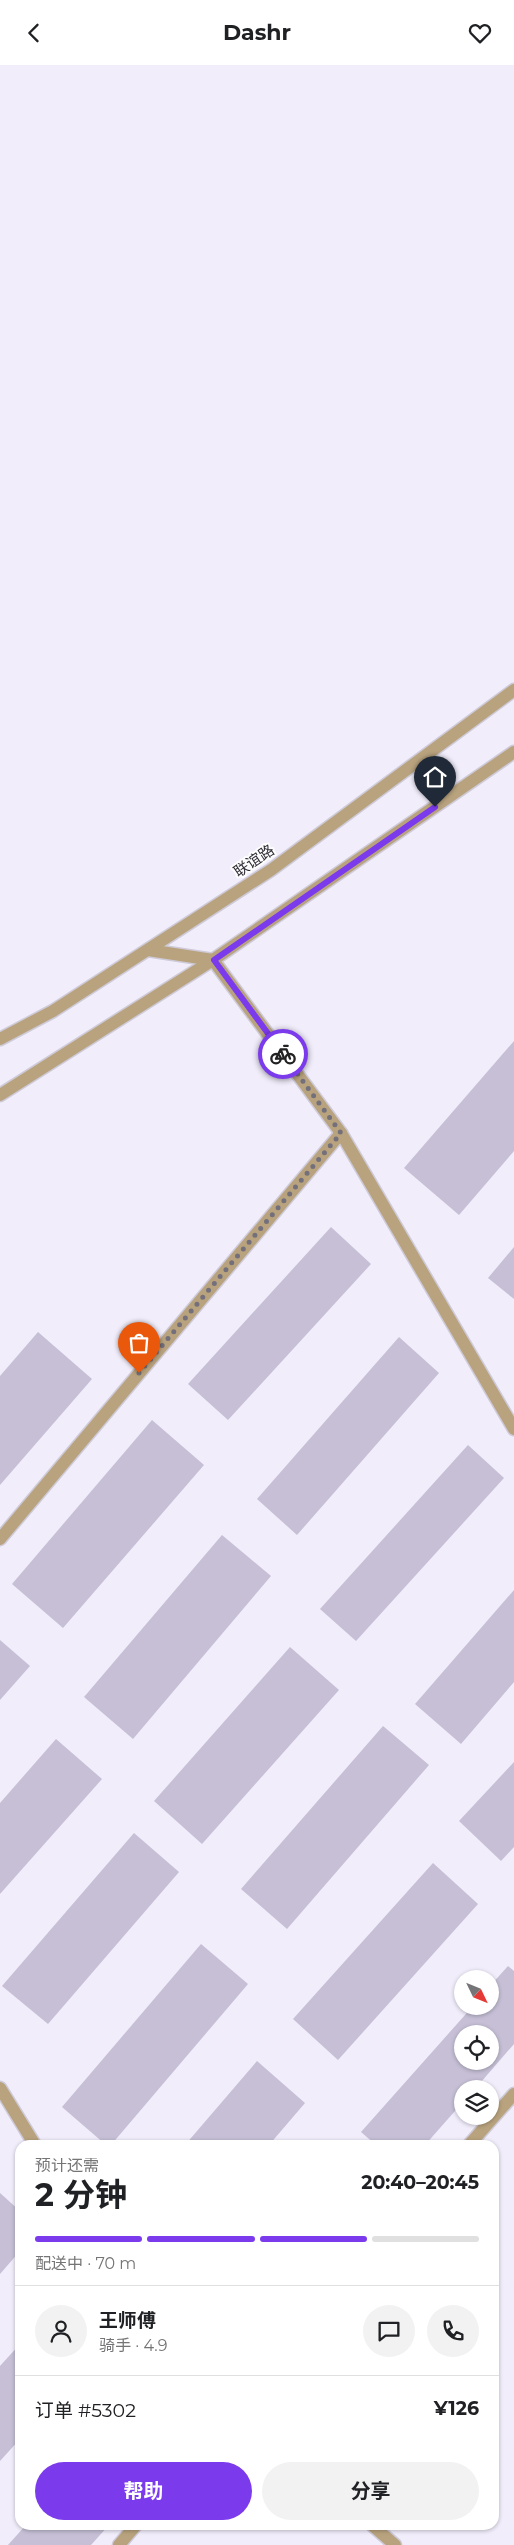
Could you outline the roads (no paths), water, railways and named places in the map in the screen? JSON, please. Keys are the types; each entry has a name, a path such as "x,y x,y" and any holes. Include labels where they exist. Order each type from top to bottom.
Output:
{"street":[{"name":"联谊路","path":"0,1039 53,1011 271,870 514,690"},
{"path":"0,1095 214,960 514,751"},
{"path":"148,950 214,960 341,1133 514,1429"},
{"path":"0,1539 341,1133"},
{"path":"0,2088 32,2140"},
{"path":"473,2140 514,2094"},
{"path":"119,2545 132,2530"},
{"path":"378,2530 395,2545"}]}
